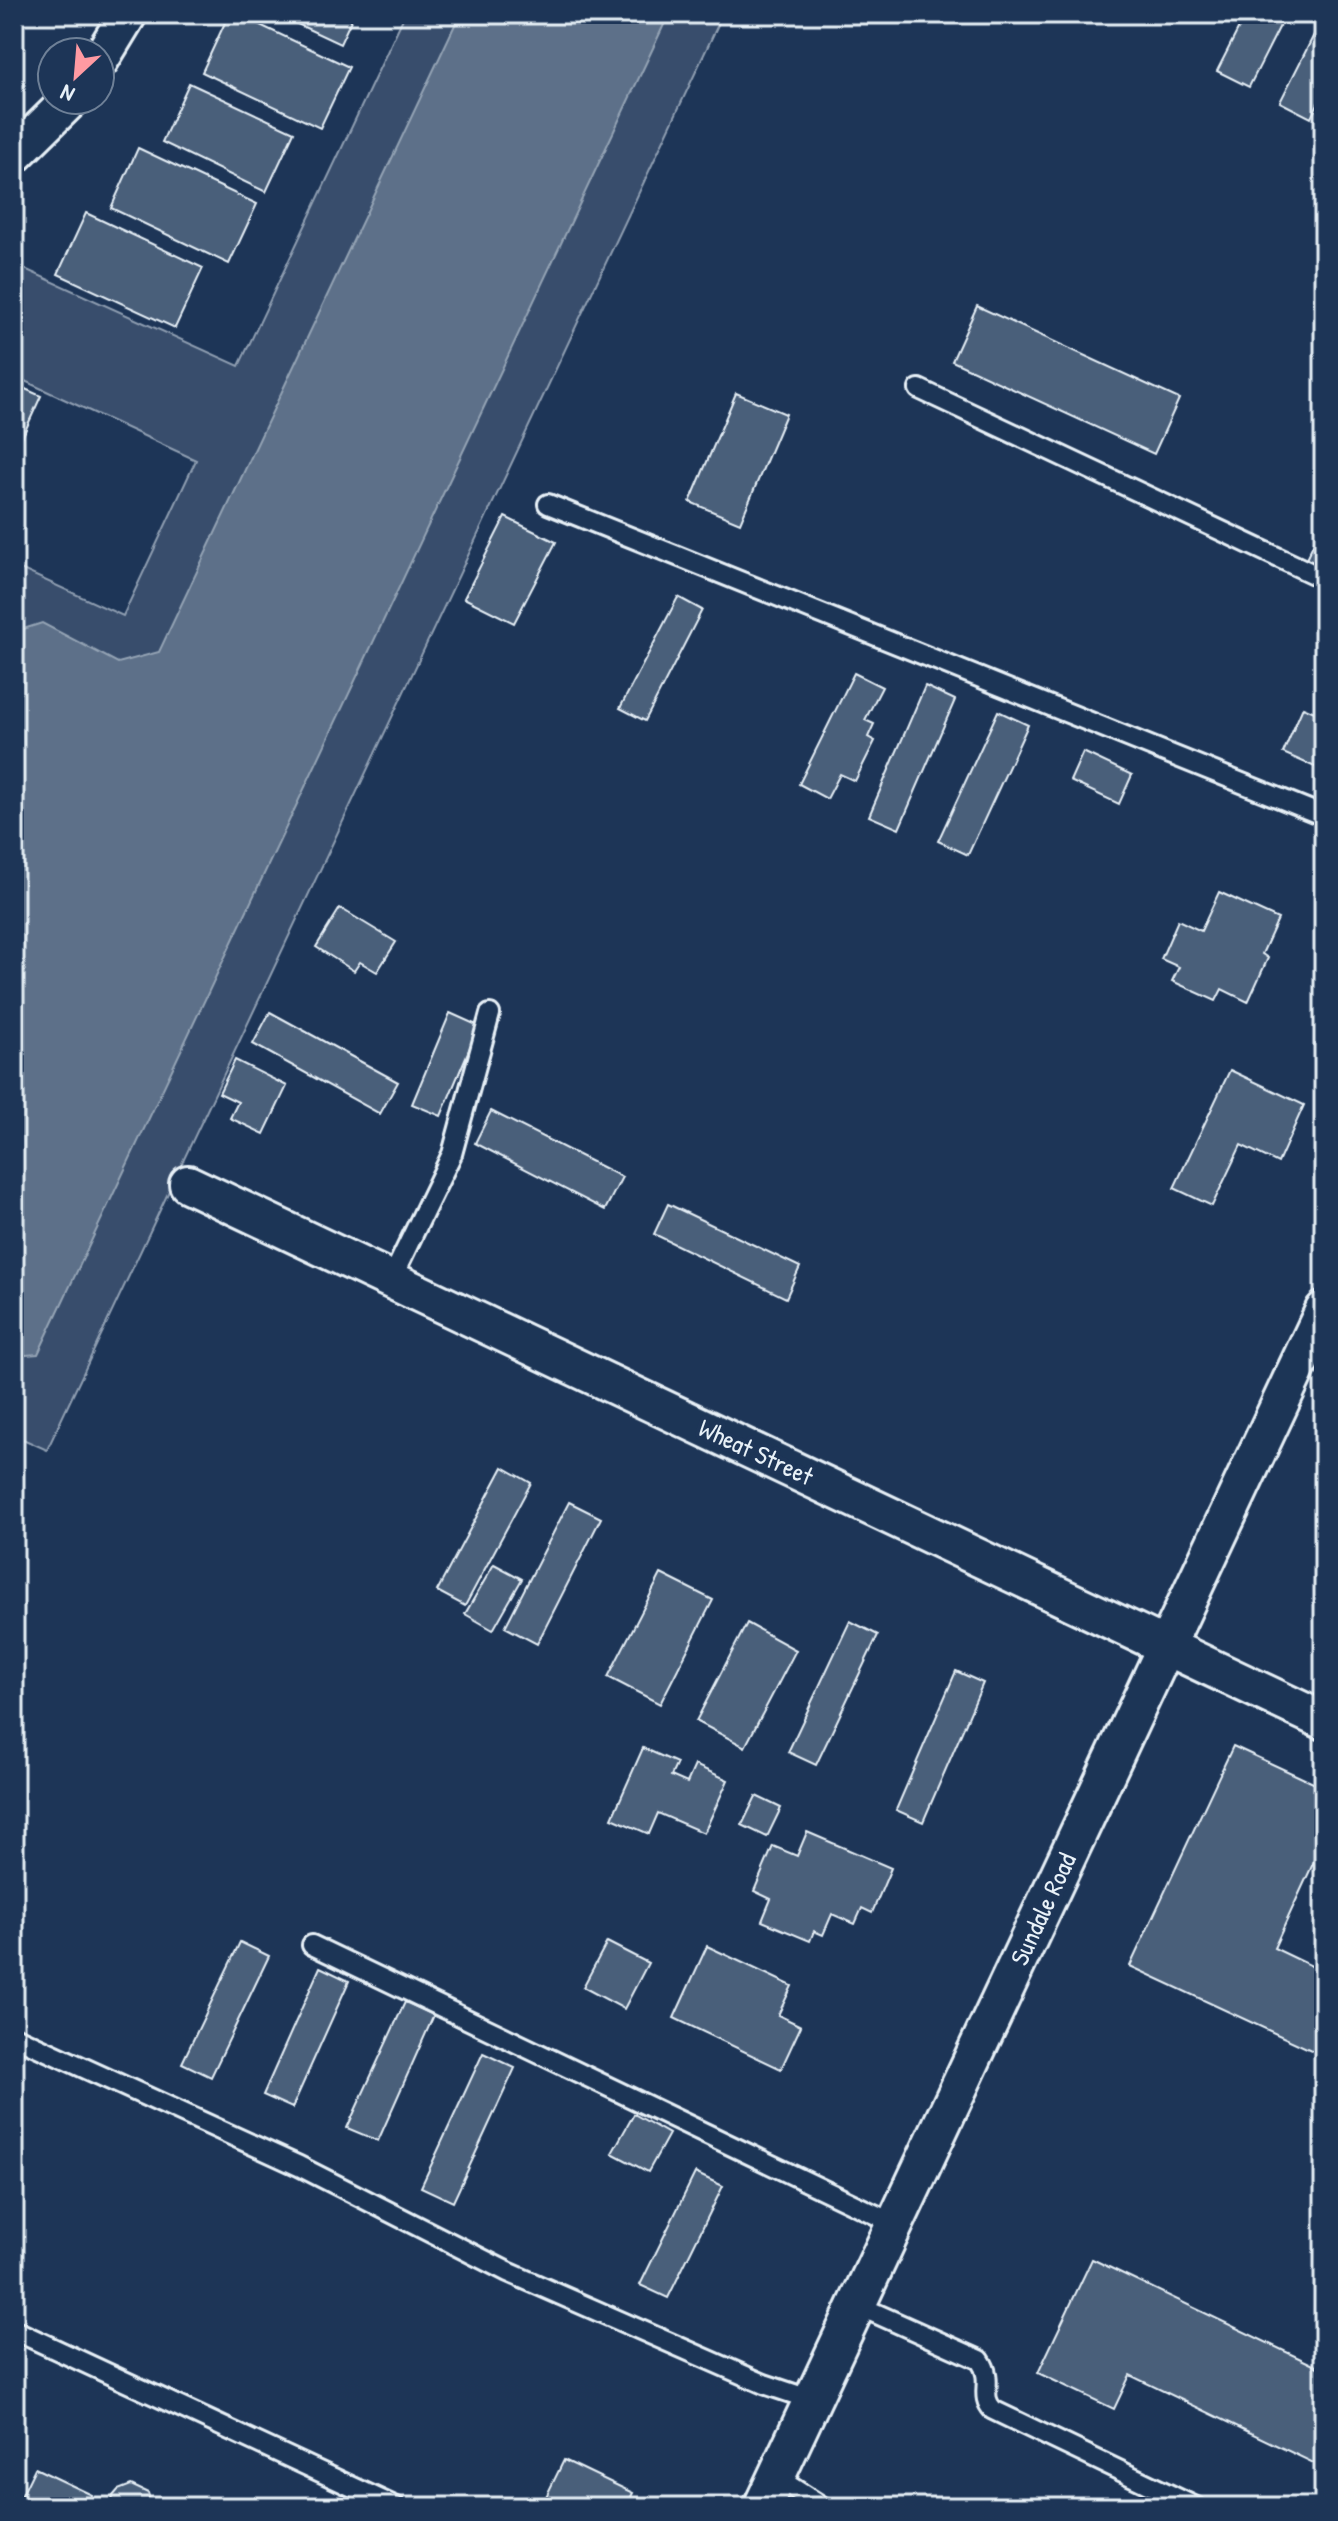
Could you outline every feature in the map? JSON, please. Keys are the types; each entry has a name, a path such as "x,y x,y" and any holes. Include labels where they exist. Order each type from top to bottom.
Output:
{"street":[{"path":"115,36 128,14"},
{"path":"14,155 54,116"},
{"name":"Wheat Street","path":"188,1184 1324,1721"},
{"name":"Sundale Road","path":"769,2492 1324,1310"}],"lane":[{"path":"919,389 1324,579"},
{"path":"548,504 1324,816"},
{"path":"391,1280 452,1154 490,1014"},
{"path":"312,1945 895,2224"},
{"path":"14,2036 299,2166 508,2272 764,2384 812,2400"},
{"path":"857,2305 980,2360 989,2379 985,2397 993,2410 1196,2507"},
{"path":"14,2330 396,2507"},
{"path":"769,2492 823,2507"}],"shaded area":[{"path":"405,14 723,14 47,1450 14,1435 14,566 123,616 196,460 14,376 14,264 239,366"},
{"path":"460,14 669,14 38,1354 14,1356 14,632 42,623 118,663 159,652"}],"building":[{"path":"229,14 237,14 349,67 320,128 202,72"},
{"path":"276,14 354,14 340,44"},
{"path":"1246,14 1286,14 1249,87 1217,71"},
{"path":"1324,15 1324,91 1311,118 1280,102"},
{"path":"189,83 294,132 266,192 162,142"},
{"path":"138,148 257,204 229,264 111,208"},
{"path":"86,213 203,268 175,328 58,274"},
{"path":"977,306 1179,399 1154,454 952,361"},
{"path":"14,384 41,396 14,455"},
{"path":"736,393 786,414 740,523 690,502"},
{"path":"505,517 556,542 514,623 464,598"},
{"path":"1324,522 1324,568 1306,559"},
{"path":"678,597 702,610 645,721 620,708"},
{"path":"854,673 882,687 865,720 874,724 868,737 875,741 855,781 840,774 827,799 799,784"},
{"path":"925,686 955,700 899,829 869,816"},
{"path":"1303,707 1324,716 1324,771 1283,753"},
{"path":"998,711 1028,725 968,855 938,841"},
{"path":"1083,752 1132,775 1119,804 1070,781"},
{"path":"1219,892 1278,919 1262,954 1268,958 1248,1002 1222,989 1216,1001 1172,981 1179,967 1161,959 1178,920 1201,931"},
{"path":"340,908 396,942 377,972 360,962 354,971 316,947"},
{"path":"270,1012 398,1082 380,1114 253,1044"},
{"path":"450,1013 479,1026 441,1116 412,1104"},
{"path":"235,1060 287,1086 264,1134 230,1118 238,1102 219,1093"},
{"path":"1230,1070 1304,1105 1278,1163 1241,1145 1212,1206 1174,1188"},
{"path":"491,1111 622,1177 605,1210 475,1143"},
{"path":"668,1204 800,1267 786,1298 654,1234"},
{"path":"503,1467 531,1483 465,1606 437,1591"},
{"path":"569,1502 601,1518 537,1644 505,1627"},
{"path":"494,1564 522,1579 493,1630 465,1614"},
{"path":"661,1574 713,1600 660,1704 608,1677"},
{"path":"850,1621 878,1635 816,1765 788,1752"},
{"path":"747,1623 796,1650 745,1747 696,1721"},
{"path":"956,1671 983,1683 923,1822 896,1810"},
{"path":"1233,1746 1324,1788 1324,1840 1274,1948 1324,1972 1324,2056 1130,1966"},
{"path":"643,1748 677,1763 671,1776 687,1783 695,1765 728,1780 704,1833 658,1813 649,1834 612,1818"},
{"path":"756,1796 781,1808 767,1837 742,1825"},
{"path":"807,1832 891,1868 872,1913 862,1908 855,1924 832,1914 823,1935 814,1931 810,1941 762,1921 771,1899 754,1891 773,1846 797,1856"},
{"path":"240,1942 269,1956 211,2077 182,2063"},
{"path":"607,1942 648,1963 624,2009 583,1987"},
{"path":"707,1946 792,1986 778,2015 801,2026 781,2069 674,2018"},
{"path":"320,1967 349,1981 292,2108 263,2095"},
{"path":"405,2002 434,2015 378,2141 347,2128"},
{"path":"483,2053 515,2068 453,2202 421,2187"},
{"path":"634,2114 669,2134 648,2172 612,2153"},
{"path":"695,2173 723,2186 668,2298 640,2285"},
{"path":"1092,2259 1324,2370 1324,2468 1130,2375 1114,2409 1038,2373"},
{"path":"564,2460 633,2493 626,2507 541,2507"},
{"path":"35,2468 92,2495 86,2507 16,2507"},
{"path":"131,2485 148,2493 152,2507 111,2507 118,2490"}]}
